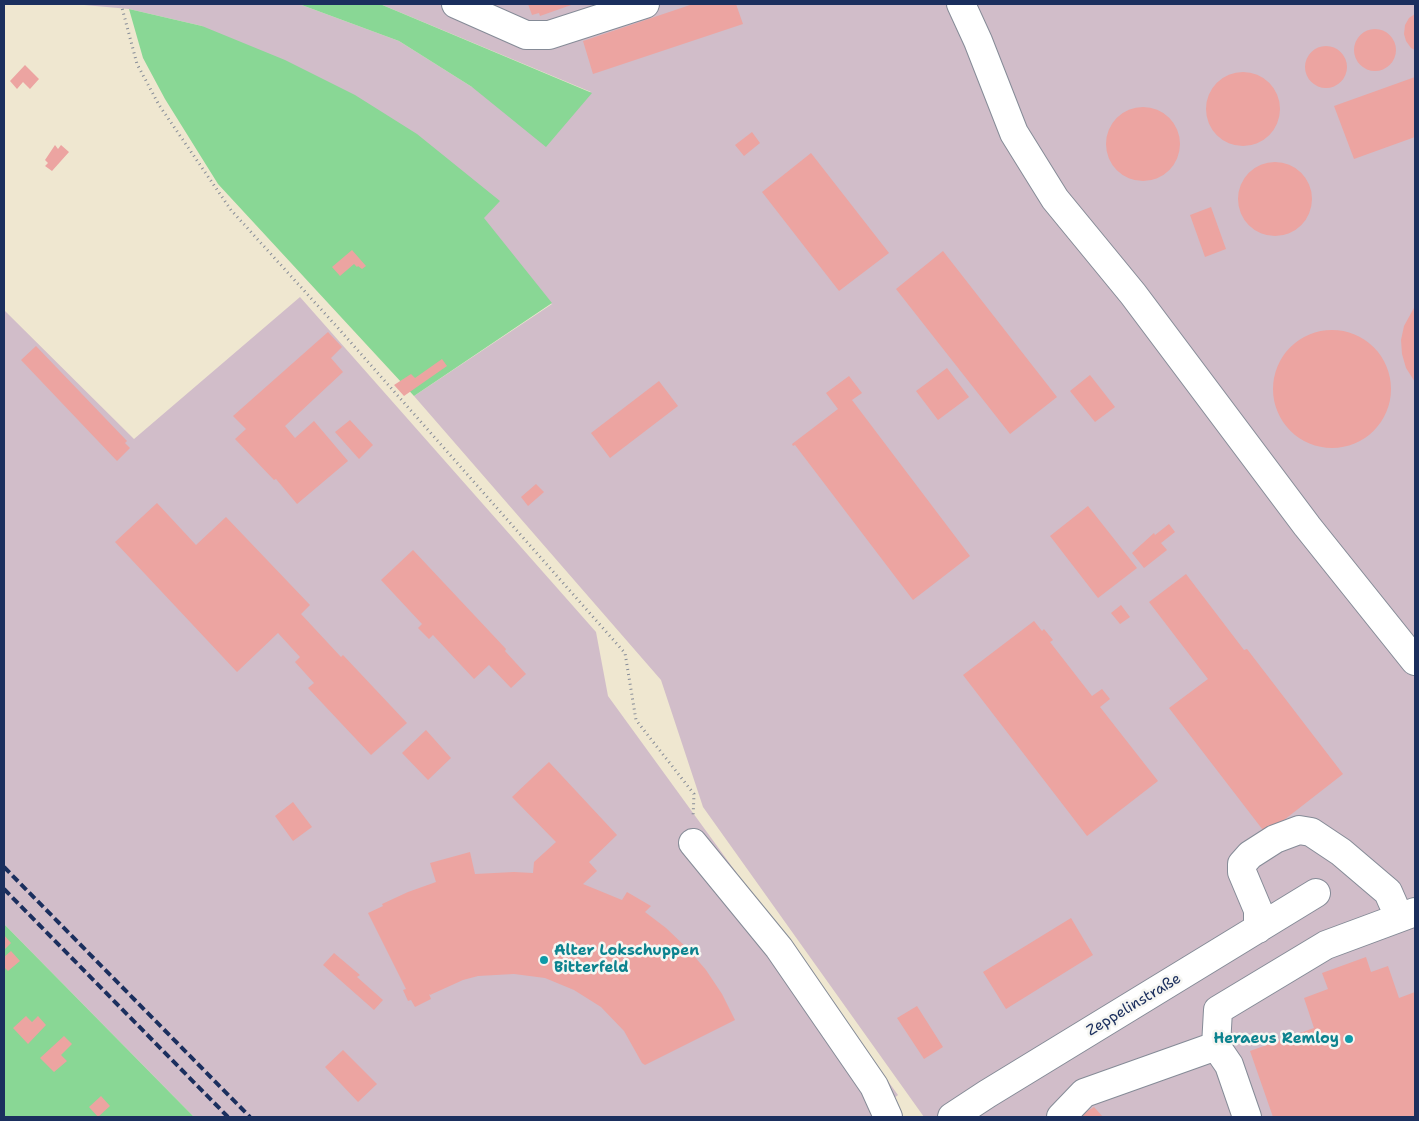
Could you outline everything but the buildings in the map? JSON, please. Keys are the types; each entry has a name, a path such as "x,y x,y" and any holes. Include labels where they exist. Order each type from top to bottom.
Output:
{"lane":[{"path":"456,4 526,35 549,35 645,4"},
{"path":"961,4 978,41 1014,133 1055,199 1133,294 1307,526 1415,660"},
{"path":"1247,1117 1229,1065 1216,1046 1218,1010 1326,945 1407,915 1388,892 1341,852 1311,832 1299,830 1275,839 1250,855 1242,864 1242,872 1258,910 1258,929"},
{"path":"693,843 779,948 874,1086 888,1117"},
{"name":"Zeppelinstraße","path":"952,1117 1316,893"},
{"path":"1061,1117 1084,1093 1216,1046"}],"path":[{"path":"121,4 137,64 160,105 231,210 626,653 636,720 694,794 693,843"}],"shaded area":[{"path":"73,4 299,4 399,41 472,87 591,92 380,4 1415,4 1415,1117 924,1117 703,807 661,680 414,396 552,304 202,26 129,9"},
{"path":"300,297 596,632 608,696 898,1095 870,1117 194,1117 4,924 4,310 134,439"}],"green space":[{"path":"299,4 380,4 592,93 546,147 472,87 399,41"},
{"path":"129,9 202,26 285,60 355,95 417,134 500,201 484,218 552,303 414,396 218,184 165,99 143,58"},
{"path":"4,924 194,1117 4,1116"}],"railway":[{"path":"4,867 250,1117"},
{"path":"4,889 228,1117"}],"place":[{"name":"Alter Lokschuppen Bitterfeld","path":"544,960"},
{"name":"Heraeus Remloy","path":"1349,1039"}]}
